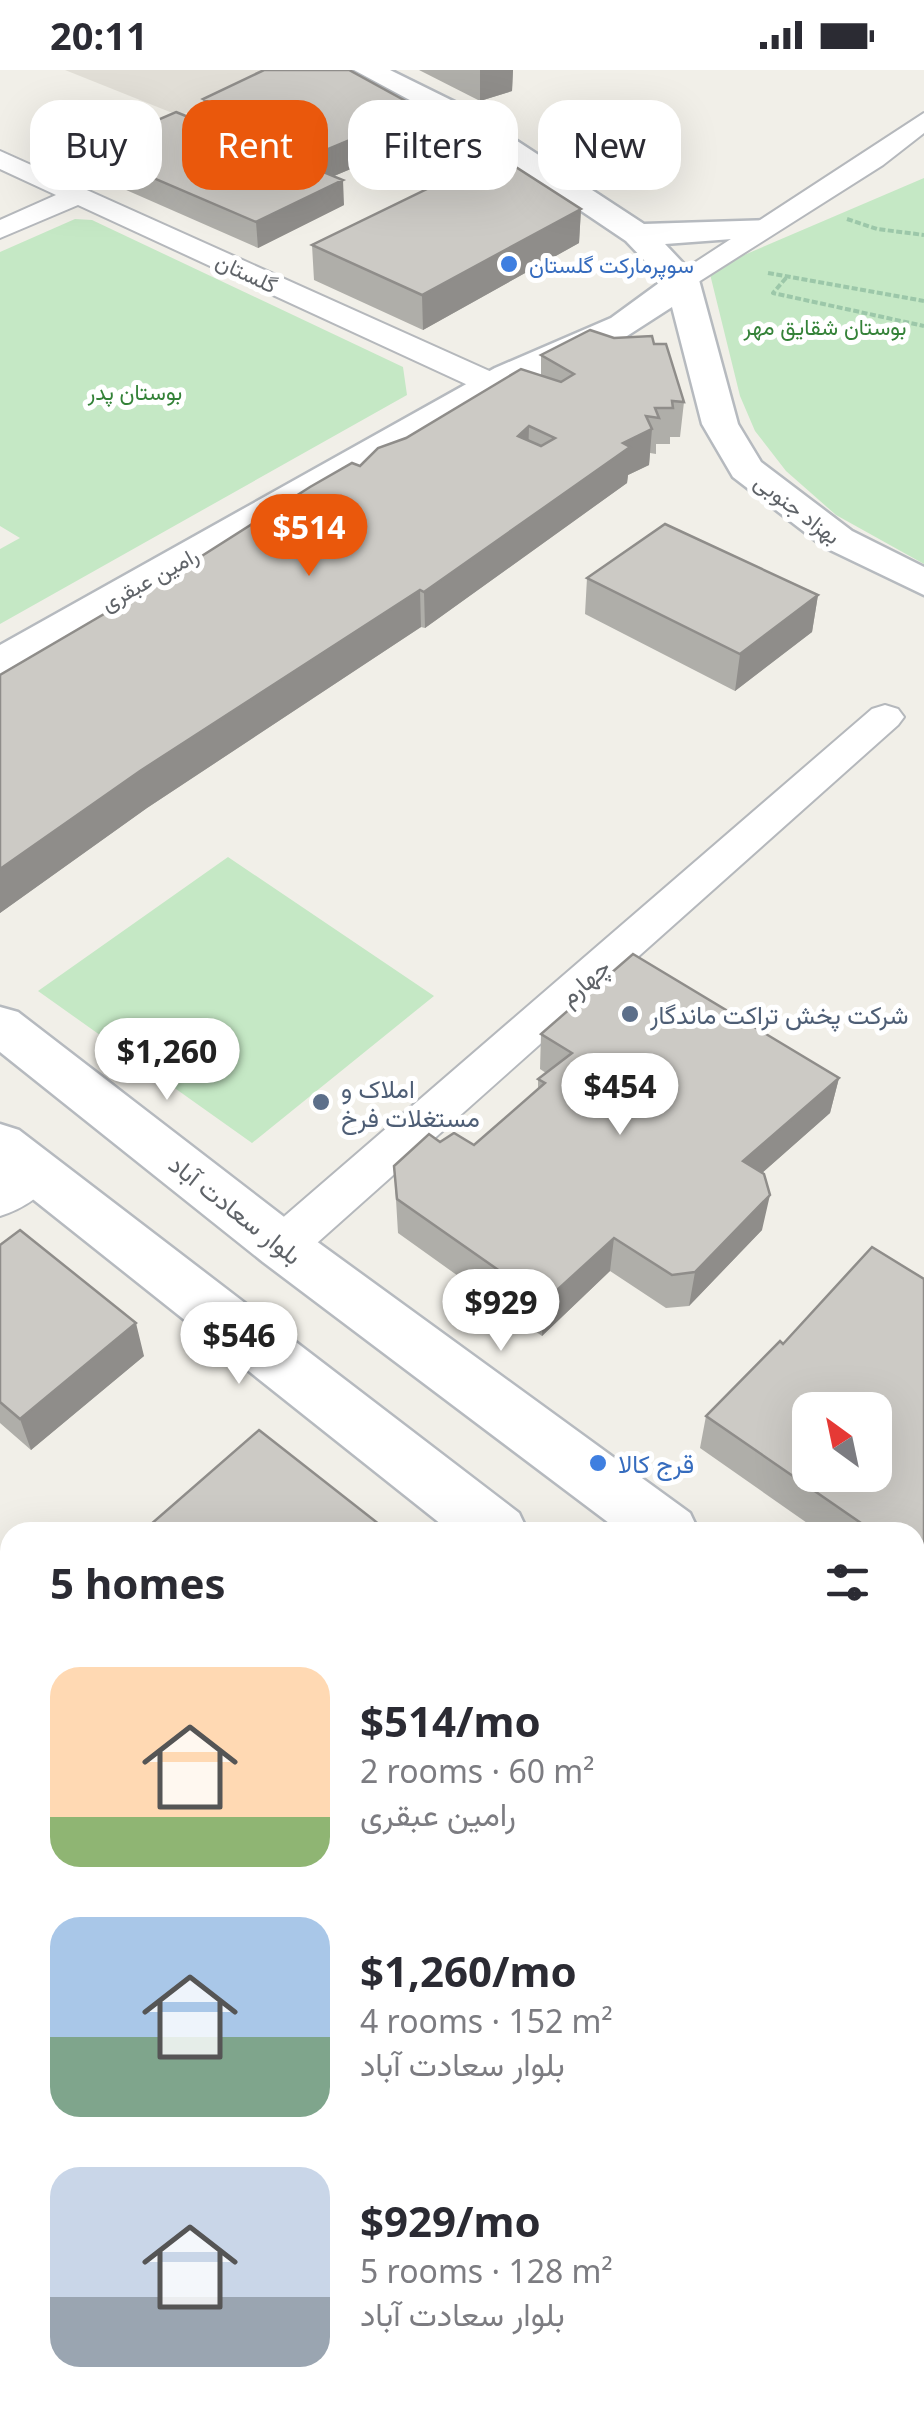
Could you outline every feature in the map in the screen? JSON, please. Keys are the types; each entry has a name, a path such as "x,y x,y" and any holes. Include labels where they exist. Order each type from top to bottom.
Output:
{"street":[{"path":"162,137 304,70"},
{"path":"334,70 442,127 616,242 682,280"},
{"path":"368,70 455,113 636,234 682,280"},
{"path":"682,280 759,227 874,159 924,122"},
{"path":"874,159 924,157"},
{"name":"گلستان","path":"0,159 30,173"},
{"path":"0,230 68,190"},
{"name":"گلستان","path":"68,190 501,380"},
{"path":"636,234 698,234 759,227"},
{"name":"رامین عبقری","path":"0,662 501,380 570,354 661,301 682,280"},
{"name":"رامین عبقری","path":"501,380 524,360 632,294 682,280"},
{"name":"بهزاد جنوبی","path":"682,280 701,361 727,440 746,468 838,539 924,583"},
{"path":"570,354 622,338 660,344 701,361"},
{"name":"چهارم","path":"282,1246 885,717"},
{"name":"بلوار سعادت آباد","path":"0,1025 282,1246 655,1522"},
{"path":"11,1172 484,1522"}],"path":[{"path":"877,229 924,235"},
{"path":"924,300 786,278 774,294 924,326"}],"shaded area":[{"path":"65,70 281,70 215,100 182,100 180,116 162,109 162,100 140,100"}],"green space":[{"name":"بوستان شقایق مهر","path":"924,178 924,564 836,515 786,471 755,431 740,396 709,270"},
{"name":"بوستان پدر","path":"75,219 92,220 403,367 407,395 0,624 0,549 20,538 0,526 0,252"},
{"path":"228,857 434,996 252,1143 38,991"}],"building":[{"path":"264,70 349,70 404,100 348,100 348,141 328,149 328,100 203,99"},
{"path":"176,112 182,114 182,190 322,190 256,222 162,182 162,118"},
{"path":"518,168 538,181 538,190 551,190 581,209 422,295 312,245 425,190 518,190"},
{"path":"328,174 343,180 328,187"},
{"path":"590,330 614,338 652,336 654,344 666,344 684,402 672,401 673,408 655,408 659,418 646,416 652,429 623,443 630,447 424,592 420,590 140,771 0,869 0,675 186,566 310,487 352,463 360,466 378,448 406,438 521,369 561,382 574,374 541,355","holes":["529,426 555,438 541,446 518,436"]},
{"path":"665,524 818,595 740,654 587,578"},
{"path":"633,954 839,1078 743,1161 764,1174 770,1195 695,1272 672,1275 614,1238 544,1302 397,1199 394,1166 429,1134 440,1142 454,1133 474,1145 545,1083 538,1079 572,1053 541,1034"},
{"path":"20,1230 136,1323 20,1419 0,1402 0,1245"},
{"path":"872,1247 924,1279 924,1522 860,1522 816,1492 892,1492 892,1392 792,1392 792,1475 706,1416 780,1341 783,1344"},
{"path":"259,1430 376,1522 153,1522"}],"place":[{"name":"سوپرمارکت گلستان","path":"509,264"},
{"name":"شرکت پخش تراکت ماندگار","path":"630,1014"},
{"name":"املاک و مستغلات فرخ","path":"321,1102"},
{"name":"قرج کالا","path":"598,1463"}]}
